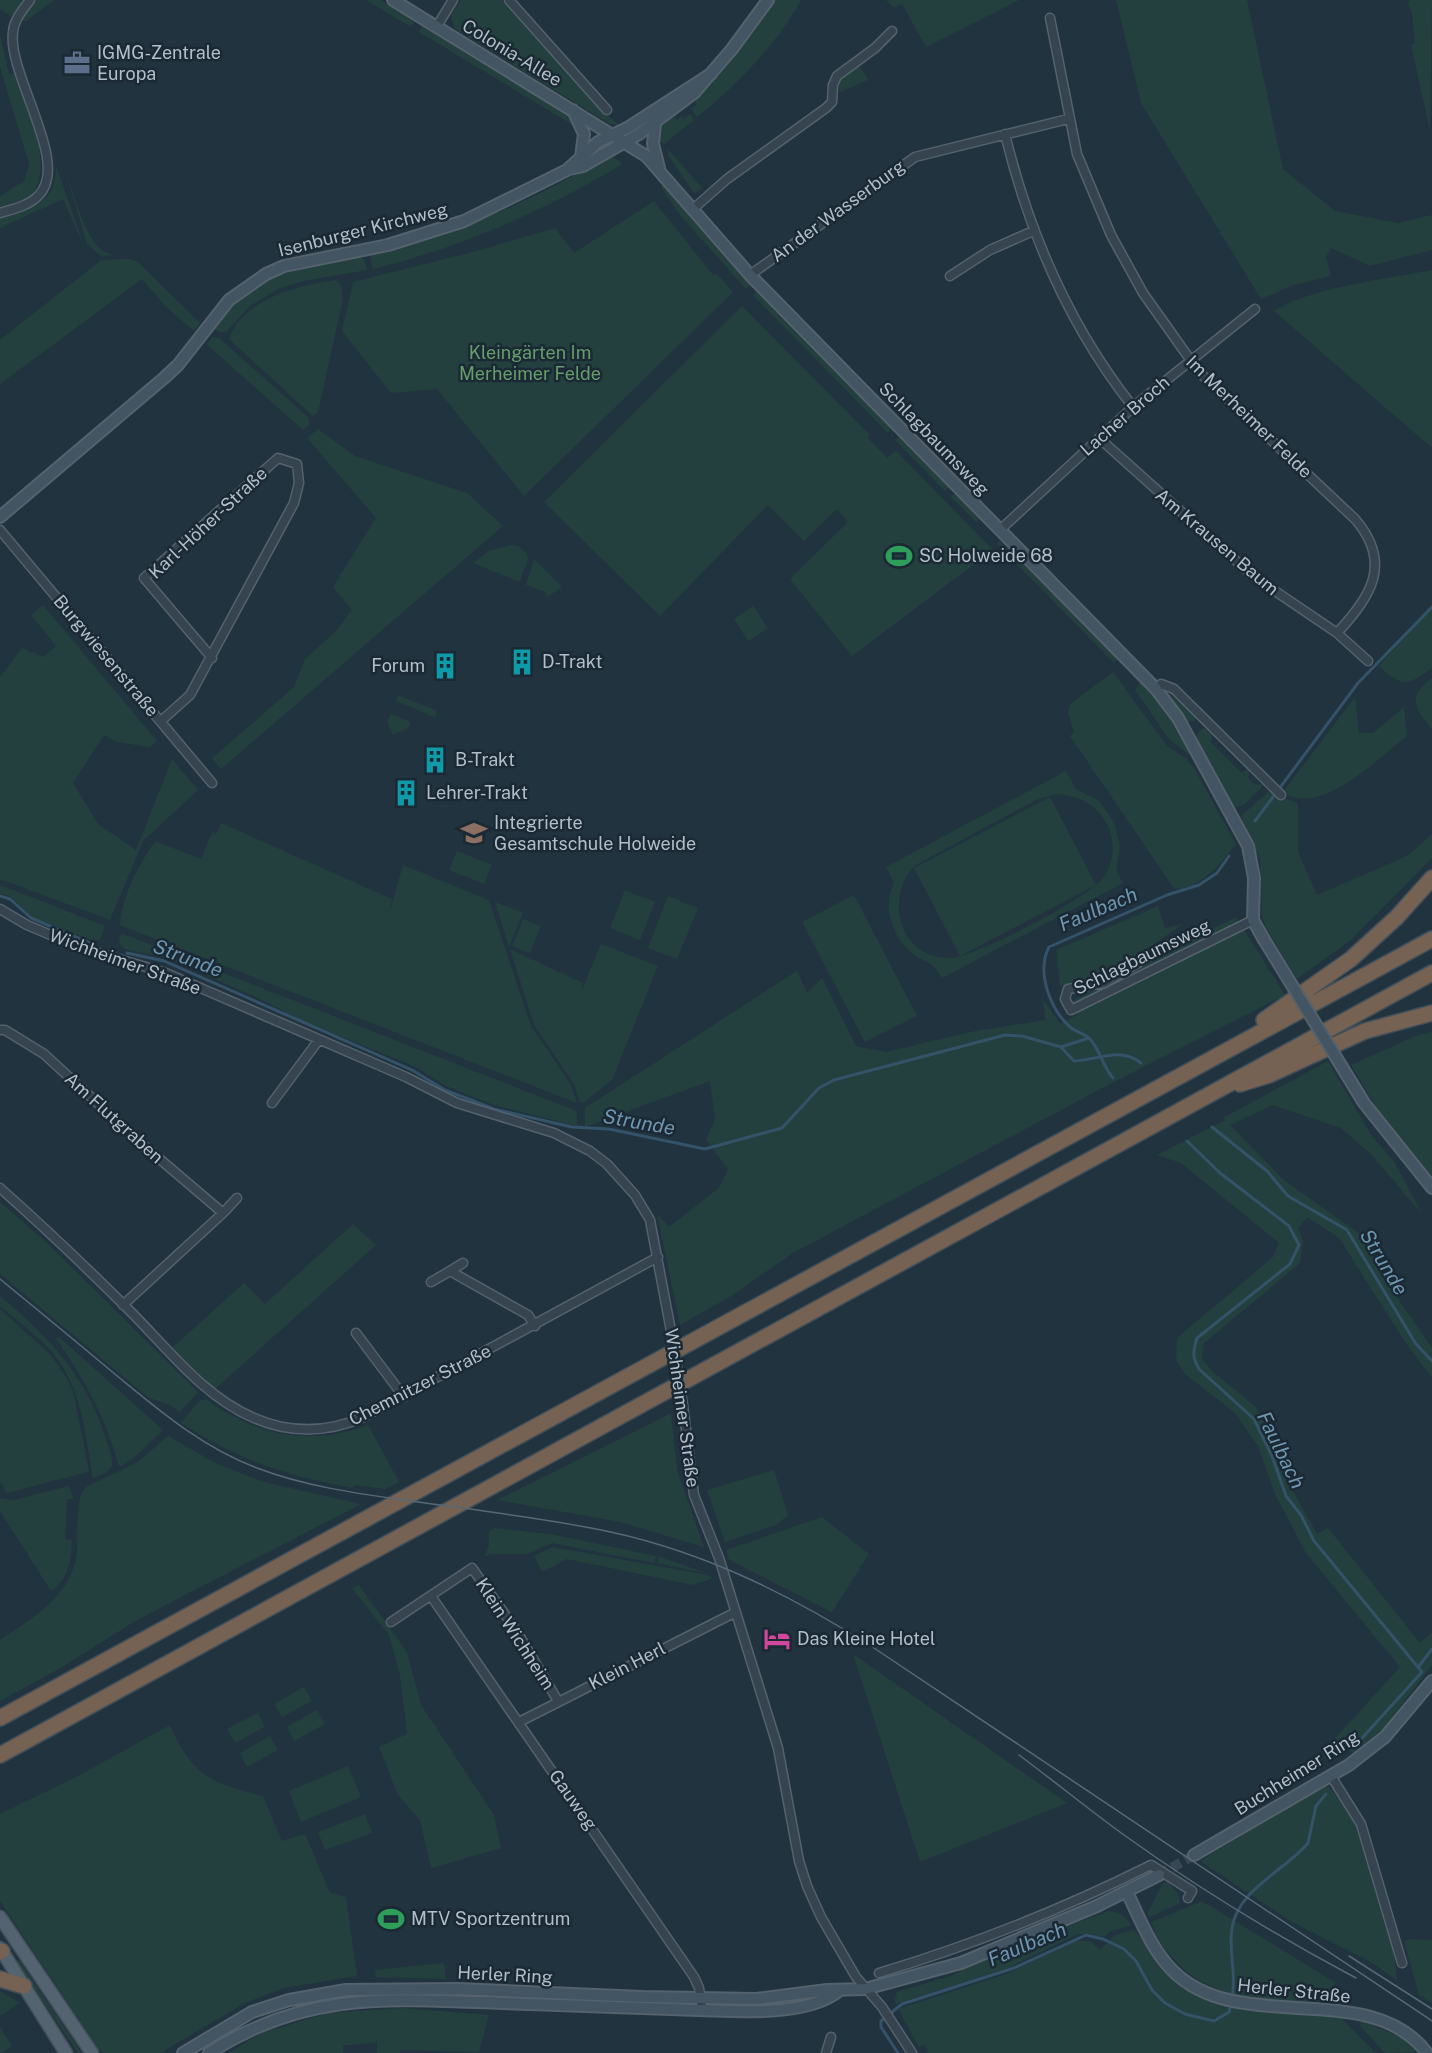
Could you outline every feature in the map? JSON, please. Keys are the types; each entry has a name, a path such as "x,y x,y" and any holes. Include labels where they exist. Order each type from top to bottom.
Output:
{"highway":[{"path":"1210,1059 1351,959 1397,917 1432,878"},
{"path":"0,1718 1432,939"},
{"path":"0,1755 1432,972"},
{"path":"1215,1091 1264,1077 1365,1031 1432,1013"},
{"path":"0,1979 24,1986"}],"main road":[{"name":"Colonia-Allee","path":"393,0 614,135"},
{"path":"711,74 768,0"},
{"name":"Isenburger Kirchweg","path":"0,517 178,365 217,313 246,285 284,266 388,245 464,222 567,170 583,166 625,142 655,123 694,93 711,74"},
{"name":"Isenburger Kirchweg","path":"567,170 598,142 614,135 711,74"},
{"path":"572,109 584,134 581,157"},
{"path":"655,123 653,144 659,169"},
{"name":"Schlagbaumsweg","path":"614,135 659,169 750,275 1156,689 1178,718 1248,846 1254,878 1253,920"},
{"path":"1253,920 1364,1102 1432,1188"},
{"name":"Buchheimer Ring","path":"1194,1855 1331,1776 1385,1737 1432,1681"},
{"path":"866,1989 934,1972 1127,1892 1159,1875"},
{"name":"Herler Straße","path":"1127,1892 1153,1945 1163,1960 1196,1988 1223,1999 1241,2003 1363,2015 1409,2035 1427,2053"},
{"path":"0,1917 92,2053"},
{"path":"15,1939 0,1948 66,2053"},
{"name":"Herler Ring","path":"183,2053 252,2012 289,2000 346,1990 457,1989 756,1998 827,1990 866,1989"},
{"name":"Herler Ring","path":"209,2053 251,2029 284,2015 326,2005 358,2001 424,1999 740,2012 775,2010 822,2002 839,1991"}],"street":[{"path":"0,213 32,201 45,187 48,177 47,159 13,42 15,21 30,0"},
{"path":"436,26 453,0"},
{"path":"509,0 607,110"},
{"name":"Im Merheimer Felde","path":"1050,18 1071,113 1068,118 1077,154 1111,235 1143,293 1189,361 1355,519 1367,535 1374,556 1372,587 1365,600 1337,633"},
{"path":"692,210 727,179 826,108 832,102 833,85 837,76 875,48 892,31"},
{"name":"An der Wasserburg","path":"750,275 911,159 1068,118"},
{"path":"1005,134 1033,231 1075,319 1133,407"},
{"path":"950,276 990,250 1033,231"},
{"name":"Lacher Broch","path":"1000,530 1133,407 1255,309"},
{"name":"Am Krausen Baum","path":"1099,438 1253,576 1337,633 1368,661"},
{"name":"Karl-Höher-Straße","path":"161,721 190,695 212,658 294,503 300,483 297,464 278,458 144,578 212,658"},
{"name":"Burgwiesenstraße","path":"0,530 212,783"},
{"path":"1156,689 1161,684 1174,689 1278,792"},
{"name":"Wichheimer Straße","path":"0,909 52,936 166,973 318,1041 406,1077 457,1103 575,1142 607,1164 644,1207 650,1220 671,1331 693,1489 736,1612 778,1748 799,1861 807,1886 835,1943 866,1989 882,2007 912,2053"},
{"name":"Schlagbaumsweg","path":"1170,944 1104,983 1068,989 1065,999 1071,1010 1253,920"},
{"name":"Am Flutgraben","path":"0,1030 5,1030 44,1054 142,1144 223,1213"},
{"path":"272,1103 318,1041"},
{"name":"Chemnitzer Straße","path":"0,1188 57,1239 191,1372 228,1404 270,1424 298,1430 331,1429 364,1417 535,1326 658,1257"},
{"path":"123,1305 237,1198"},
{"path":"431,1282 463,1263"},
{"path":"450,1271 528,1315 535,1326"},
{"path":"356,1333 404,1397"},
{"name":"Klein Wichheim","path":"431,1596 472,1568 516,1630 558,1701"},
{"path":"391,1622 431,1596"},
{"name":"Gauweg","path":"431,1596 694,1977 701,1998 702,2010"},
{"name":"Klein Herl","path":"519,1722 736,1612"},
{"path":"1331,1776 1362,1824 1402,1963"},
{"path":"879,1973 932,1958 1067,1905 1151,1865 1192,1891 1188,1898"},
{"path":"932,1958 934,1972"},
{"path":"826,2053 831,2037"}],"green space":[{"path":"0,0 23,0 11,16 0,9"},
{"path":"36,0 54,0 26,21 20,21"},
{"path":"366,0 380,0 415,21 411,27"},
{"path":"461,0 501,0 600,109 619,125 610,124 455,29 451,16"},
{"path":"774,0 801,0 780,33 755,63 727,92 697,117 691,109 697,105 695,102"},
{"path":"886,0 1019,0 926,47 902,4 894,8"},
{"path":"1116,0 1247,0 1283,169 1335,211 1398,223 1432,215 1432,250 1370,266 1331,248 1326,257 1331,276 1294,285 1261,299 1141,103"},
{"path":"1410,0 1432,0 1430,131 1411,45 1415,44 1412,13 1408,5"},
{"path":"422,26 570,116 578,128 419,32"},
{"path":"0,35 9,74 14,73 31,118 40,153 41,170 38,184 30,195 0,207 0,196 24,181 29,164 0,67"},
{"path":"859,65 868,80 840,92 841,79"},
{"path":"690,114 694,120 664,144 656,140 658,131 664,123 675,117 677,120 682,116 684,119"},
{"path":"668,149 702,188 695,193 692,190 668,155"},
{"path":"609,155 621,162 621,165 531,213 470,239 373,269 370,257 373,254 435,236 495,214 553,187"},
{"path":"56,166 84,246 63,199 0,228 0,218 40,203 46,197 52,189"},
{"path":"66,174 90,236 107,253 117,255 101,256 87,244"},
{"path":"663,185 752,284 746,289 680,215 661,187"},
{"name":"Kleingärten Im Merheimer Felde","path":"654,201 713,275 716,273 733,292 524,496 437,389 391,393 342,331 353,282 473,252 555,228 574,253"},
{"path":"360,256 364,259 367,270 303,281 278,289 250,306 226,332 219,332 212,327 245,294 278,275"},
{"path":"118,259 138,262 200,323 194,331 166,307 142,279 0,384 0,340 100,261"},
{"path":"1432,270 1432,448 1274,311 1329,290"},
{"path":"336,280 341,285 343,299 318,412 313,416 229,339 236,325 259,304 290,290"},
{"path":"758,290 892,426 888,433 753,295"},
{"path":"742,306 870,435 868,438 887,458 896,451 993,550 852,656 790,579 848,522 837,509 804,541 768,505 660,616 544,502"},
{"path":"213,337 219,338 309,418 309,425 303,430 206,344"},
{"path":"318,429 355,456 467,493 503,526 221,769 212,758 294,687 305,659 336,631 352,610 333,587 376,518 307,438"},
{"path":"901,436 950,486 945,491 895,440"},
{"path":"956,492 980,518 976,522 951,497"},
{"path":"999,541 1018,560 1021,558 1118,659 1114,663 997,544"},
{"path":"511,545 518,546 527,553 528,560 519,582 473,563 489,551"},
{"path":"534,559 562,587 547,597 545,592 526,585"},
{"path":"43,605 157,741 150,747 116,742 104,735 73,783 98,824 136,850 172,759 198,790 143,841 110,920 0,879 0,677 22,648 43,657 56,646 31,615"},
{"path":"753,606 768,628 748,641 734,619"},
{"path":"1432,606 1432,668 1410,681 1399,681 1379,666"},
{"path":"1113,672 1167,746 1187,759 1194,768 1236,844 1211,873 1187,887 1177,889 1173,887 1070,736 1074,732 1068,713 1070,704"},
{"path":"1432,678 1432,730 1418,709 1416,697 1418,691"},
{"path":"1141,681 1174,721 1196,760 1169,739 1135,690"},
{"path":"1168,693 1196,717 1195,721 1186,722"},
{"path":"398,695 437,711 435,717 396,701"},
{"path":"1355,697 1359,733 1373,733 1404,707 1407,736 1365,770 1331,792 1314,798 1298,798 1283,792"},
{"path":"391,714 411,722 408,728 393,735 387,722"},
{"path":"1204,728 1212,733 1211,742 1241,772 1245,772 1247,766 1250,769 1248,778 1255,785 1264,784 1245,804 1233,809 1197,741 1197,733"},
{"path":"1066,771 1076,789 1099,801 1114,822 1120,847 1116,870 1123,883 942,978 931,965 904,945 894,929 889,901 894,883 886,867","holes":["1058,794 1083,801 1096,810 1110,831 1113,850 1111,862 1102,879 1076,899 1029,926 963,955 950,958 933,956 919,949 909,938 902,925 899,910 900,894 905,879 914,866 1038,799"]},
{"path":"1269,791 1298,804 1298,852 1317,895 1407,856 1432,834 1432,858 1352,939 1297,979 1266,928 1262,916 1260,860 1241,816"},
{"path":"1050,797 1096,885 960,956 914,868"},
{"path":"221,823 392,899 389,914 403,865 489,900 531,1026 571,1085 577,1103 120,925 128,892 155,841 201,859 212,832 217,833"},
{"path":"457,851 492,865 484,884 449,870"},
{"path":"0,885 105,926 100,939 94,941 32,917 11,897 0,893"},
{"path":"625,890 655,902 640,940 610,928"},
{"path":"854,895 917,1016 865,1042 802,922"},
{"path":"668,896 698,908 677,959 648,948"},
{"path":"495,902 523,913 509,947"},
{"path":"1158,906 1165,928 1183,924 1102,980 1072,982 1060,986 1056,950"},
{"path":"1236,917 1285,995 1110,1084 793,1253 731,1296 680,1325 657,1214 669,1227 719,1188 728,1169 706,1139 715,1120 710,1081 585,1127 585,1108 797,971 807,993 822,978 856,1046 886,1052 970,1032 1045,1020 1043,999 1060,1024 1077,1015 1073,1001"},
{"path":"523,919 541,926 530,953 512,946"},
{"path":"121,933 574,1110 577,1113 577,1126 494,1105 446,1086 416,1067 303,1021 258,998 164,957 124,949 119,942"},
{"path":"601,944 658,966 612,1080 583,1103 579,1101 574,1084 534,1025 510,949 583,983 581,992"},
{"path":"1432,1032 1432,1178 1389,1129 1351,1065 1416,1036"},
{"path":"1328,1061 1371,1135 1395,1163 1422,1214 1370,1153 1341,1128 1273,1105 1230,1125 1285,1181 1361,1235 1400,1302 1432,1348 1432,1378 1405,1342 1339,1238 1307,1217 1298,1228 1303,1240 1300,1263 1203,1344 1202,1359 1212,1371 1255,1406 1279,1451 1286,1479 1317,1534 1328,1528 1420,1643 1432,1632 1432,1665 1374,1741 1355,1753 1330,1744 1400,1667 1306,1553 1275,1494 1258,1446 1235,1413 1185,1374 1176,1360 1177,1338 1273,1257 1279,1243 1181,1163 1157,1155 1225,1120 1223,1118"},
{"path":"0,1202 46,1242 198,1392 180,1412 168,1404 149,1398 0,1274"},
{"path":"353,1224 376,1245 215,1389 172,1348 244,1283 265,1304"},
{"path":"0,1296 48,1340 85,1390 95,1409 110,1452 112,1466 107,1472 93,1478 81,1412 70,1380 62,1366 40,1340 0,1306"},
{"path":"0,1309 50,1354 66,1377 73,1391 89,1471 7,1493 0,1482"},
{"path":"59,1337 163,1430 135,1457 121,1466 118,1464 93,1399 56,1339"},
{"path":"206,1399 244,1421 284,1434 325,1435 347,1432 368,1425 399,1482 385,1489 354,1485 353,1488 284,1472 243,1457 181,1423 199,1401"},
{"path":"671,1413 677,1470 704,1547 620,1522 497,1500"},
{"path":"168,1436 217,1464 264,1482 361,1504 137,1620 59,1669 0,1701 0,1640 49,1604 67,1582 74,1568 77,1553 81,1494 86,1487 138,1462"},
{"path":"774,1470 788,1515 776,1525 725,1542 707,1490"},
{"path":"69,1486 74,1499 67,1499 65,1539 72,1540 70,1562 62,1581 51,1591 0,1511 0,1498 14,1500"},
{"path":"822,1517 869,1554 832,1612 729,1560 726,1550"},
{"path":"495,1528 555,1535 656,1556 654,1563 552,1543 528,1554 491,1554 484,1557 489,1545 489,1532"},
{"path":"553,1547 707,1575 713,1578 693,1585 567,1559 542,1572 534,1556"},
{"path":"660,1557 709,1574 657,1563"},
{"path":"359,1585 407,1652 421,1705 494,1815 501,1848 431,1868 420,1820 398,1795 379,1747 407,1734 400,1675 389,1635 352,1588"},
{"path":"853,1654 1067,1803 920,1862"},
{"path":"304,1687 312,1701 282,1717 274,1704"},
{"path":"317,1710 325,1724 294,1741 287,1727"},
{"path":"258,1713 265,1727 235,1743 227,1729"},
{"path":"170,1725 186,1756 205,1775 230,1787 263,1796 282,1841 305,1834 330,1893 346,1897 357,1976 284,1988 245,2003 160,2053 105,2053 99,2050 0,1901 0,1814 78,1776"},
{"path":"270,1736 278,1750 247,1767 240,1753"},
{"path":"348,1766 361,1797 301,1822 289,1791"},
{"path":"1322,1786 1328,1786 1348,1810 1359,1831 1394,1953 1397,1980 1369,1961 1292,1922 1200,1861"},
{"path":"365,1814 372,1833 325,1850 318,1832"},
{"path":"1167,1881 1178,1894 1180,1903 1150,1917 1147,1914 1163,1883"},
{"path":"1202,1901 1336,1983 1317,2005 1238,1995 1203,1982 1187,1971 1162,1945 1152,1922"},
{"path":"1109,1911 1121,1914 1132,1925 1111,1931 1104,1937 1088,1933 1076,1935 1008,1968 896,2004 894,1998 897,1996 896,1992 951,1976 1003,1949"},
{"path":"1134,1930 1169,1977 1206,2000 1273,2013 1340,2017 1376,2053 927,2053 929,2051 924,2045 919,2047 898,2009 1009,1973 1075,1941 1090,1941 1100,1950 1115,1935"},
{"path":"1432,1940 1432,2003 1419,1995 1404,1941"},
{"path":"19,1960 82,2053 78,2053 16,1962"},
{"path":"444,1963 446,1979 376,1977 375,1970"},
{"path":"0,1991 20,2003 0,2016"},
{"path":"402,2008 489,2015 479,2052 401,2050 400,2053 377,2053 377,2042 343,2046 343,2053 228,2053 262,2033 328,2013"},
{"path":"1361,2021 1406,2039 1415,2047 1414,2052 1385,2053 1360,2026"},
{"path":"0,2027 12,2046 1,2053 0,2053"}],"waterway":[{"name":"Faulbach","path":"1255,821 1358,683 1432,607"},
{"name":"Faulbach","path":"1113,1078 1090,1039 1070,1027 1051,1000 1044,968 1049,947 1167,895 1199,885 1217,873 1229,856"},
{"name":"Strunde","path":"0,896 10,899 31,918 90,943"},
{"name":"Strunde","path":"127,953 164,961 412,1070 445,1090 494,1109 572,1127 609,1129 705,1149 782,1128 819,1088 834,1080 1005,1035 1022,1036 1061,1047 1074,1061 1109,1055 1125,1055 1141,1063"},
{"path":"1061,1047 1089,1038"},
{"name":"Strunde","path":"1212,1127 1267,1171 1288,1196 1347,1230 1416,1344 1432,1361"},
{"name":"Faulbach","path":"1187,1141 1220,1173 1289,1226 1299,1245 1290,1264 1197,1338 1195,1361 1199,1369 1254,1419 1272,1456 1286,1496 1301,1515 1314,1541 1422,1672 1354,1747"},
{"path":"1419,1666 1432,1649"},
{"name":"Faulbach","path":"1232,1997 1234,1980 1231,1937 1236,1914 1253,1891 1308,1843 1316,1806 1326,1794"},
{"name":"Faulbach","path":"898,2053 881,2027 881,2021 902,2004 1014,1968 1086,1935 1103,1939 1124,1949 1136,1961 1152,1990 1165,2003 1185,2014 1214,2021 1229,2012 1231,2004"}],"tunnel":[{"path":"1159,1875 1194,1855"}],"tram line":[{"path":"0,1279 166,1415 200,1439 237,1460 293,1480 348,1492 544,1520 629,1536 702,1559 805,1607 871,1646 1432,2021"},
{"path":"1019,1755 1180,1874 1267,1928 1356,1978"},
{"path":"1349,1956 1432,2009"}],"place":[{"name":"IGMG-Zentrale Europa","path":"77,63"},
{"name":"SC Holweide 68","path":"899,556"},
{"name":"D-Trakt","path":"522,662"},
{"name":"Forum","path":"445,666"},
{"name":"B-Trakt","path":"435,760"},
{"name":"Lehrer-Trakt","path":"406,793"},
{"name":"Integrierte Gesamtschule Holweide","path":"474,833"},
{"name":"Das Kleine Hotel","path":"777,1639"},
{"name":"MTV Sportzentrum","path":"391,1919"}]}
